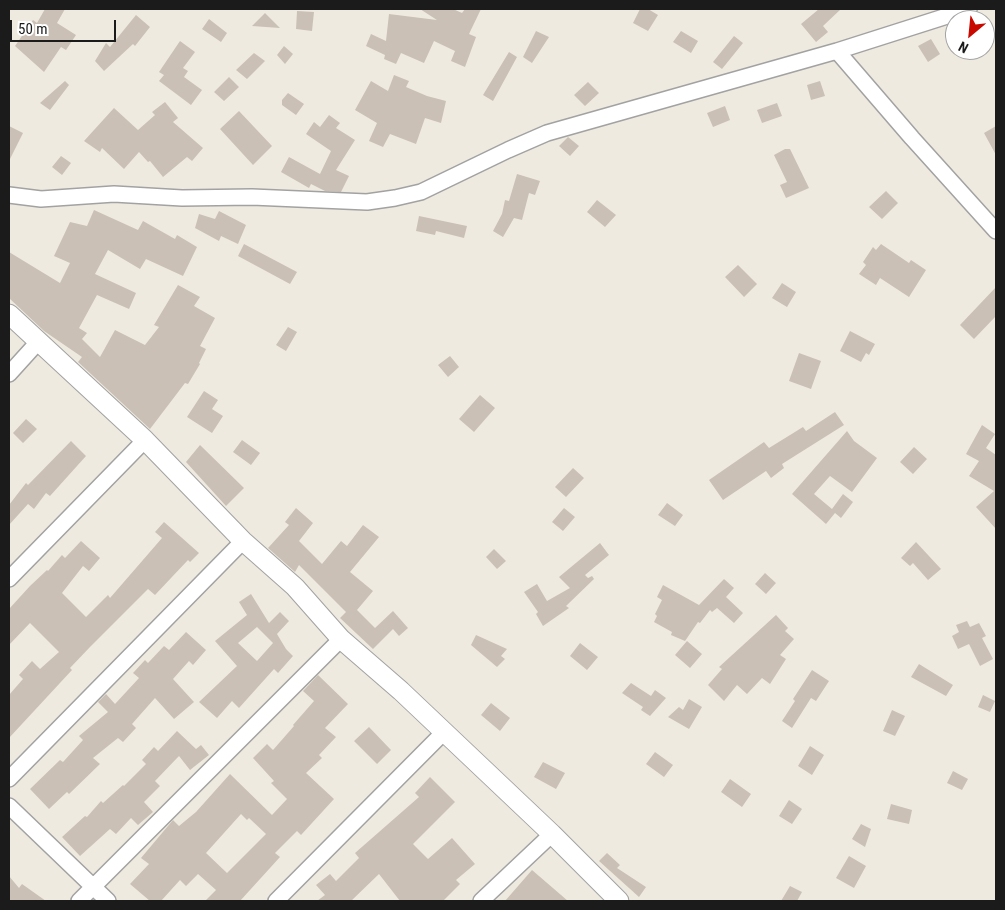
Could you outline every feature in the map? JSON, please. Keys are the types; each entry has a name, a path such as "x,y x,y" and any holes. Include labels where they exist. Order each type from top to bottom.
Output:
{"street":[{"path":"9,195 41,199 114,194 182,198 252,197 367,202 395,198 422,192 547,133 837,51 969,9"},
{"path":"837,51 892,116 996,231"},
{"path":"9,314 145,440 243,540 295,587 341,639 401,691 443,733 552,834 619,901"},
{"path":"9,374 38,342"},
{"path":"9,579 145,440"},
{"path":"9,779 243,540"},
{"path":"79,901 341,639"},
{"path":"276,901 443,733"},
{"path":"9,806 108,901"},
{"path":"481,901 552,834"}],"building":[{"path":"45,9 65,9 57,23 76,35 66,50 61,47 44,72 15,46 33,20 37,23"},
{"path":"420,9 453,9 462,13 465,9 481,9 469,34 476,37 465,67 451,61 455,51 434,41 424,63 401,53 396,64 384,59 385,55 366,46 371,34 386,41 389,14 437,20"},
{"path":"640,9 648,9 658,15 648,31 633,23"},
{"path":"819,9 841,9 823,26 828,32 816,42 801,24"},
{"path":"297,11 314,12 312,31 296,29"},
{"path":"265,13 280,28 252,26"},
{"path":"136,15 150,27 135,46 133,44 104,71 95,61 106,43 110,47"},
{"path":"209,19 227,33 221,42 202,29"},
{"path":"536,31 549,37 532,63 523,57"},
{"path":"681,31 698,41 691,53 673,42"},
{"path":"734,36 743,43 722,69 713,62"},
{"path":"931,39 940,54 928,62 918,46"},
{"path":"180,41 195,52 183,68 188,71 184,77 202,90 191,105 159,81 164,75 159,72"},
{"path":"284,46 293,54 285,64 277,55"},
{"path":"509,52 517,57 493,101 483,95"},
{"path":"254,53 265,61 247,79 236,70"},
{"path":"394,75 409,81 406,87 427,96 446,101 441,123 425,118 416,144 390,134 383,147 369,141 377,123 355,110 371,81 388,91"},
{"path":"229,77 239,87 224,101 214,92"},
{"path":"65,81 69,85 50,110 40,103"},
{"path":"820,81 825,96 811,100 807,85"},
{"path":"588,82 599,93 585,106 574,95"},
{"path":"288,93 304,104 296,115 282,105 282,100"},
{"path":"165,102 178,118 173,122 203,148 192,161 187,157 163,177 150,161 148,162 139,152 124,169 102,148 100,152 84,141 114,108 138,130 155,115 152,112"},
{"path":"777,103 782,116 762,123 757,110"},
{"path":"725,106 730,120 713,127 707,113"},
{"path":"239,111 272,146 253,165 220,129"},
{"path":"329,115 340,123 336,128 355,140 336,170 349,176 341,192 325,191 311,184 309,188 281,172 289,157 320,174 331,151 306,134 314,122 320,127"},
{"path":"9,126 23,133 9,161"},
{"path":"996,126 996,155 984,133"},
{"path":"568,137 579,146 570,156 559,146"},
{"path":"785,149 790,149 809,188 786,198 780,185 787,182 774,155"},
{"path":"61,156 71,163 62,175 52,167"},
{"path":"517,174 540,181 535,195 529,193 522,220 514,218 503,237 493,231 502,214 505,200 509,201"},
{"path":"886,191 898,203 882,219 869,207"},
{"path":"597,200 616,215 605,227 587,212"},
{"path":"94,210 138,230 143,221 175,239 177,235 197,247 183,276 146,259 140,269 108,250 95,274 136,293 129,309 97,295 79,328 87,333 82,339 100,357 115,330 145,345 159,327 154,325 178,285 200,297 194,306 215,318 200,346 206,349 200,364 188,384 185,383 150,429 78,362 82,357 44,331 9,298 9,252 60,283 70,263 54,256 70,222 87,226"},
{"path":"219,211 246,225 238,244 221,236 219,241 195,228 199,214 215,219"},
{"path":"419,216 467,226 464,238 436,231 435,235 416,231"},
{"path":"244,244 297,272 290,284 238,256"},
{"path":"881,244 909,263 911,260 926,270 909,297 880,278 876,285 859,274 866,265 863,262 873,247 876,250"},
{"path":"738,265 757,284 744,297 725,277"},
{"path":"782,283 796,292 787,307 772,298"},
{"path":"996,287 996,316 974,339 960,325"},
{"path":"288,327 297,332 286,351 276,345"},
{"path":"850,331 875,344 869,355 866,353 861,362 840,351"},
{"path":"799,353 821,361 811,389 789,381"},
{"path":"450,356 459,367 448,377 438,365"},
{"path":"204,391 218,400 212,409 223,416 212,433 187,417"},
{"path":"480,395 495,408 474,432 459,419"},
{"path":"835,412 844,425 782,464 784,468 771,478 766,471 723,500 709,480 764,442 769,448 803,427 806,431"},
{"path":"26,419 37,429 23,443 13,433"},
{"path":"982,425 995,434 986,448 996,455 996,529 976,507 994,491 969,476 979,461 966,454"},
{"path":"847,431 854,441 877,458 852,492 830,476 814,494 832,509 843,494 853,502 841,518 835,513 826,524 792,494"},
{"path":"242,440 260,453 251,465 233,452"},
{"path":"71,441 86,456 50,496 46,493 34,509 28,504 9,525 9,505 26,483 28,485"},
{"path":"200,445 244,488 226,506 186,462"},
{"path":"914,447 927,459 913,474 900,462"},
{"path":"573,468 584,478 566,497 555,487"},
{"path":"667,503 683,515 675,526 658,515"},
{"path":"296,508 313,523 299,541 322,564 341,541 347,546 363,525 379,537 350,572 373,591 357,610 375,628 393,611 408,628 399,636 393,629 373,649 340,618 346,612 299,565 295,572 268,548 289,525 285,522"},
{"path":"564,508 575,517 563,531 552,522"},
{"path":"164,522 199,553 190,562 188,560 155,595 148,589 70,668 72,670 9,738 9,695 23,679 19,675 32,661 40,669 59,652 30,623 9,645 9,609 62,555 65,558 81,541 100,558 89,571 83,566 62,593 86,617 108,595 110,598 162,538 155,532"},
{"path":"916,542 941,569 928,580 913,563 910,566 901,558"},
{"path":"600,543 609,555 585,575 588,578 592,576 594,579 566,606 569,608 543,626 536,614 538,612 524,592 537,584 547,601 570,588 559,577"},
{"path":"494,549 506,561 497,569 486,557"},
{"path":"765,573 776,583 766,594 755,584"},
{"path":"724,579 734,588 726,597 743,613 734,623 717,608 712,612 710,610 700,623 698,622 685,641 671,635 672,632 654,622 657,616 655,614 662,600 657,597 663,585 699,605"},
{"path":"251,594 269,623 280,612 289,621 277,634 286,649 293,656 278,673 274,669 239,708 232,701 217,718 199,702 237,666 215,641 247,615 239,602","holes":["257,627 273,643 257,661 238,643"]},
{"path":"776,615 788,628 785,631 794,639 780,655 786,659 770,684 762,678 747,694 737,685 724,701 708,685 722,669 719,667"},
{"path":"967,621 970,627 979,623 986,636 982,638 993,659 980,666 969,644 958,649 952,636 959,632 956,625"},
{"path":"186,632 206,650 193,665 189,661 173,679 194,702 174,719 155,698 132,724 136,728 123,742 118,738 93,758 100,764 69,794 67,792 49,809 30,789 60,760 63,762 83,740 79,736 108,712 98,702 106,694 115,704 139,678 133,673 145,660 148,663 164,646 169,650"},
{"path":"476,635 507,649 501,656 505,659 497,667 471,645"},
{"path":"687,641 702,654 690,668 675,655"},
{"path":"580,643 598,657 587,670 570,656"},
{"path":"919,664 953,685 946,696 911,677"},
{"path":"812,670 829,681 816,701 811,698 792,728 782,721 795,701 793,699"},
{"path":"318,675 348,704 325,728 336,737 319,755 322,758 306,773 334,799 301,835 297,831 275,853 280,857 240,901 205,901 216,890 198,874 186,886 180,880 161,901 150,901 130,884 149,864 141,858 173,820 179,826 196,812 230,774 272,815 287,799 271,783 274,781 253,758 267,744 273,750 314,701 303,691","holes":["241,814 247,820 249,818 266,834 227,873 206,853"]},
{"path":"631,683 651,696 655,690 666,698 650,716 641,710 643,707 622,693"},
{"path":"983,695 995,701 990,712 978,707"},
{"path":"689,699 702,707 689,729 668,717 679,707 683,710"},
{"path":"491,703 510,718 500,731 481,715"},
{"path":"892,710 905,716 895,736 883,731"},
{"path":"369,727 391,750 377,764 354,741"},
{"path":"177,731 196,749 201,745 209,755 190,770 179,756 155,781 160,786 144,802 153,812 138,825 131,818 116,834 110,829 80,856 62,837 85,816 87,817 101,801 103,803 124,786 146,764 142,760 154,747 158,751"},
{"path":"810,746 824,755 812,775 798,766"},
{"path":"655,752 673,765 664,777 646,764"},
{"path":"543,762 565,773 556,789 534,777"},
{"path":"953,771 968,779 962,790 947,783"},
{"path":"430,777 455,802 413,844 428,859 452,838 475,864 456,880 460,884 443,901 400,901 379,874 351,901 317,901 325,895 316,885 330,874 336,881 359,858 355,853 419,797 415,793"},
{"path":"730,779 751,794 742,807 721,792"},
{"path":"789,800 802,809 792,824 779,816"},
{"path":"891,804 912,810 909,824 887,819"},
{"path":"861,824 871,829 865,847 852,839"},
{"path":"607,853 620,865 617,868 646,887 639,897 599,861"},
{"path":"849,856 866,866 854,888 836,878"},
{"path":"532,870 568,901 505,901"},
{"path":"9,876 19,888 22,884 46,901 9,901"},
{"path":"790,886 802,892 797,901 781,901"}]}
